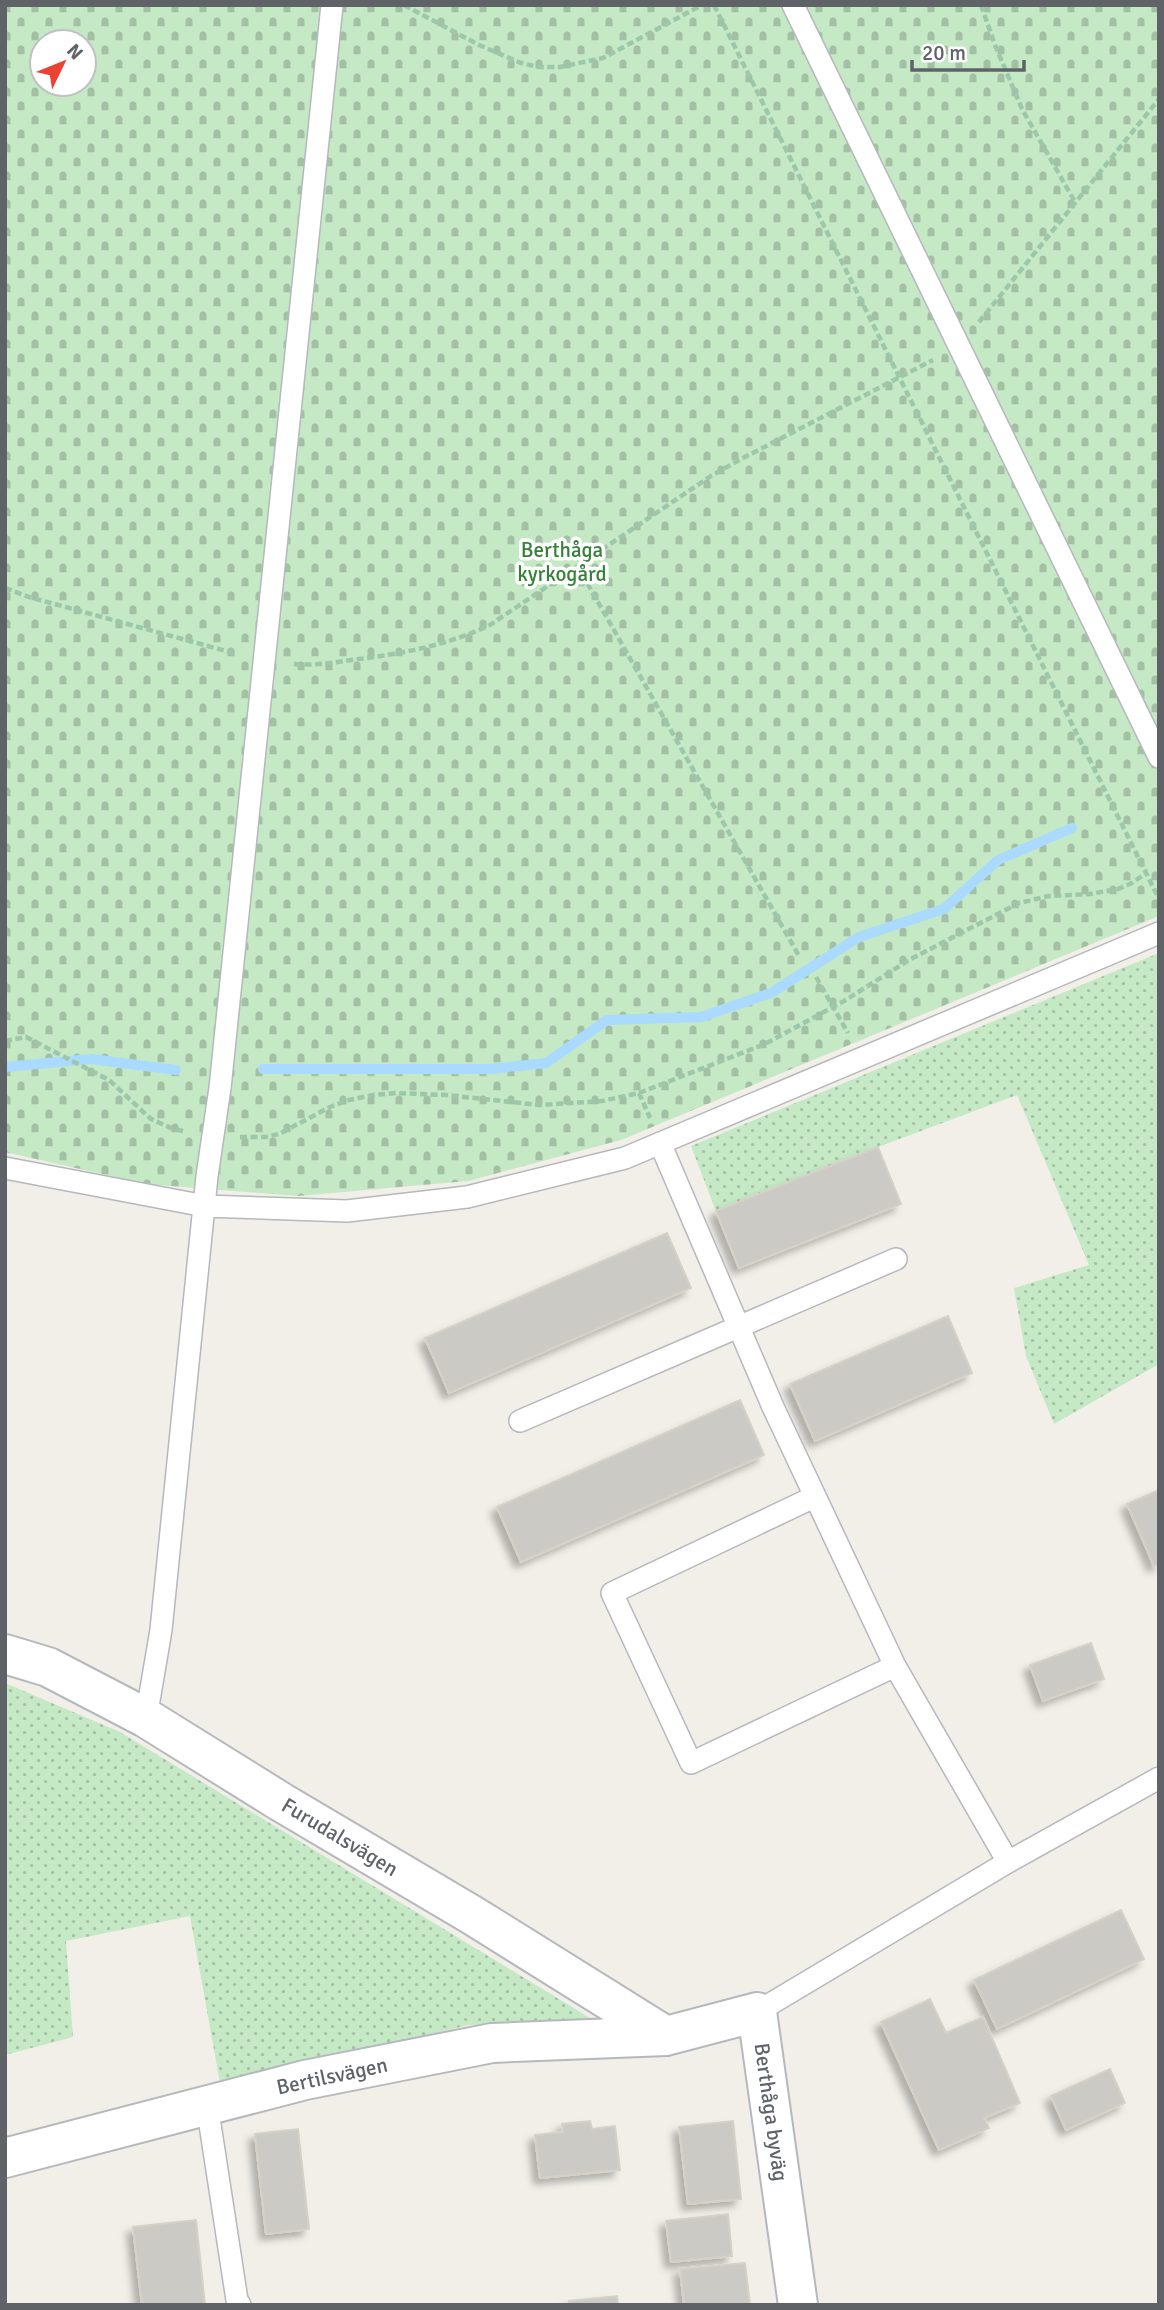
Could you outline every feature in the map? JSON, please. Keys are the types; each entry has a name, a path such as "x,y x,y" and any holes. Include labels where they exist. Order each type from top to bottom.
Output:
{"street":[{"name":"Furudalsvägen","path":"5,1654 47,1667 146,1718 666,2036"},
{"name":"Berthåga byväg","path":"666,2036 757,2012 798,2305"},
{"name":"Bertilsvägen","path":"5,2158 304,2080 492,2043 666,2036"}],"lane":[{"path":"146,1718 161,1630 205,1206 220,1088 332,5"},
{"path":"793,5 1159,757"},
{"path":"5,1168 205,1206 347,1211 467,1197 625,1158 1159,933"},
{"path":"660,1143 814,1497 895,1667 1008,1862"},
{"path":"520,1421 895,1259"},
{"path":"814,1497 612,1593 691,1763 895,1667"},
{"path":"757,2012 1008,1862 1159,1778"},
{"path":"207,2105 237,2300 240,2305"}],"path":[{"path":"404,5 479,45 521,63 538,67 560,67 603,58 702,5"},
{"path":"714,5 1159,899"},
{"path":"981,5 1021,109 1075,202"},
{"path":"5,587 29,597 265,662 311,665 425,649 464,637 490,625 711,476 961,346 1159,99"},
{"path":"577,565 799,956"},
{"path":"5,1041 26,1037 109,1080 151,1119 171,1129 213,1136 273,1136 330,1107 373,1095 435,1095 539,1105 592,1102 647,1090 765,1044 909,960 1019,903 1049,895 1090,894 1118,889 1146,873"},
{"path":"816,977 833,1006"}],"green space":[{"name":"Berthåga kyrkogård","path":"5,5 1159,5 1159,916 621,1140 468,1181 298,1196 146,1184 5,1152"},
{"path":"1159,953 1159,1364 1054,1424 1026,1356 1014,1288 1089,1265 1017,1095 716,1211 691,1146"},
{"path":"5,1683 120,1732 595,2021 469,2025 220,2083 190,1916 66,1941 73,2037 5,2055"}],"building":[{"path":"878,1147 901,1204 739,1268 716,1211"},
{"path":"667,1233 691,1288 449,1393 425,1338"},
{"path":"948,1316 972,1373 815,1441 790,1384"},
{"path":"740,1400 764,1455 521,1562 497,1507"},
{"path":"1159,1490 1159,1564 1154,1566 1127,1504"},
{"path":"1091,1643 1104,1679 1043,1701 1030,1665"},
{"path":"1121,1910 1144,1959 997,2029 974,1980"},
{"path":"930,1999 946,2033 983,2017 1020,2103 984,2118 989,2128 939,2150 881,2022"},
{"path":"1110,2069 1125,2103 1066,2130 1051,2096"},
{"path":"590,2121 592,2129 615,2126 620,2170 540,2178 535,2135 563,2132 562,2124"},
{"path":"733,2121 741,2199 688,2204 679,2127"},
{"path":"298,2129 309,2229 266,2234 255,2134"},
{"path":"728,2214 732,2256 671,2262 666,2221"},
{"path":"196,2220 205,2305 142,2305 133,2227"},
{"path":"745,2263 750,2305 684,2305 680,2269"},
{"path":"617,2296 618,2305 569,2305 569,2301"}],"waterway":[{"path":"263,1069 490,1069 546,1063 607,1020 701,1017 771,993 859,937 944,909 998,860 1072,828"},
{"path":"5,1067 91,1059 176,1070"}]}
